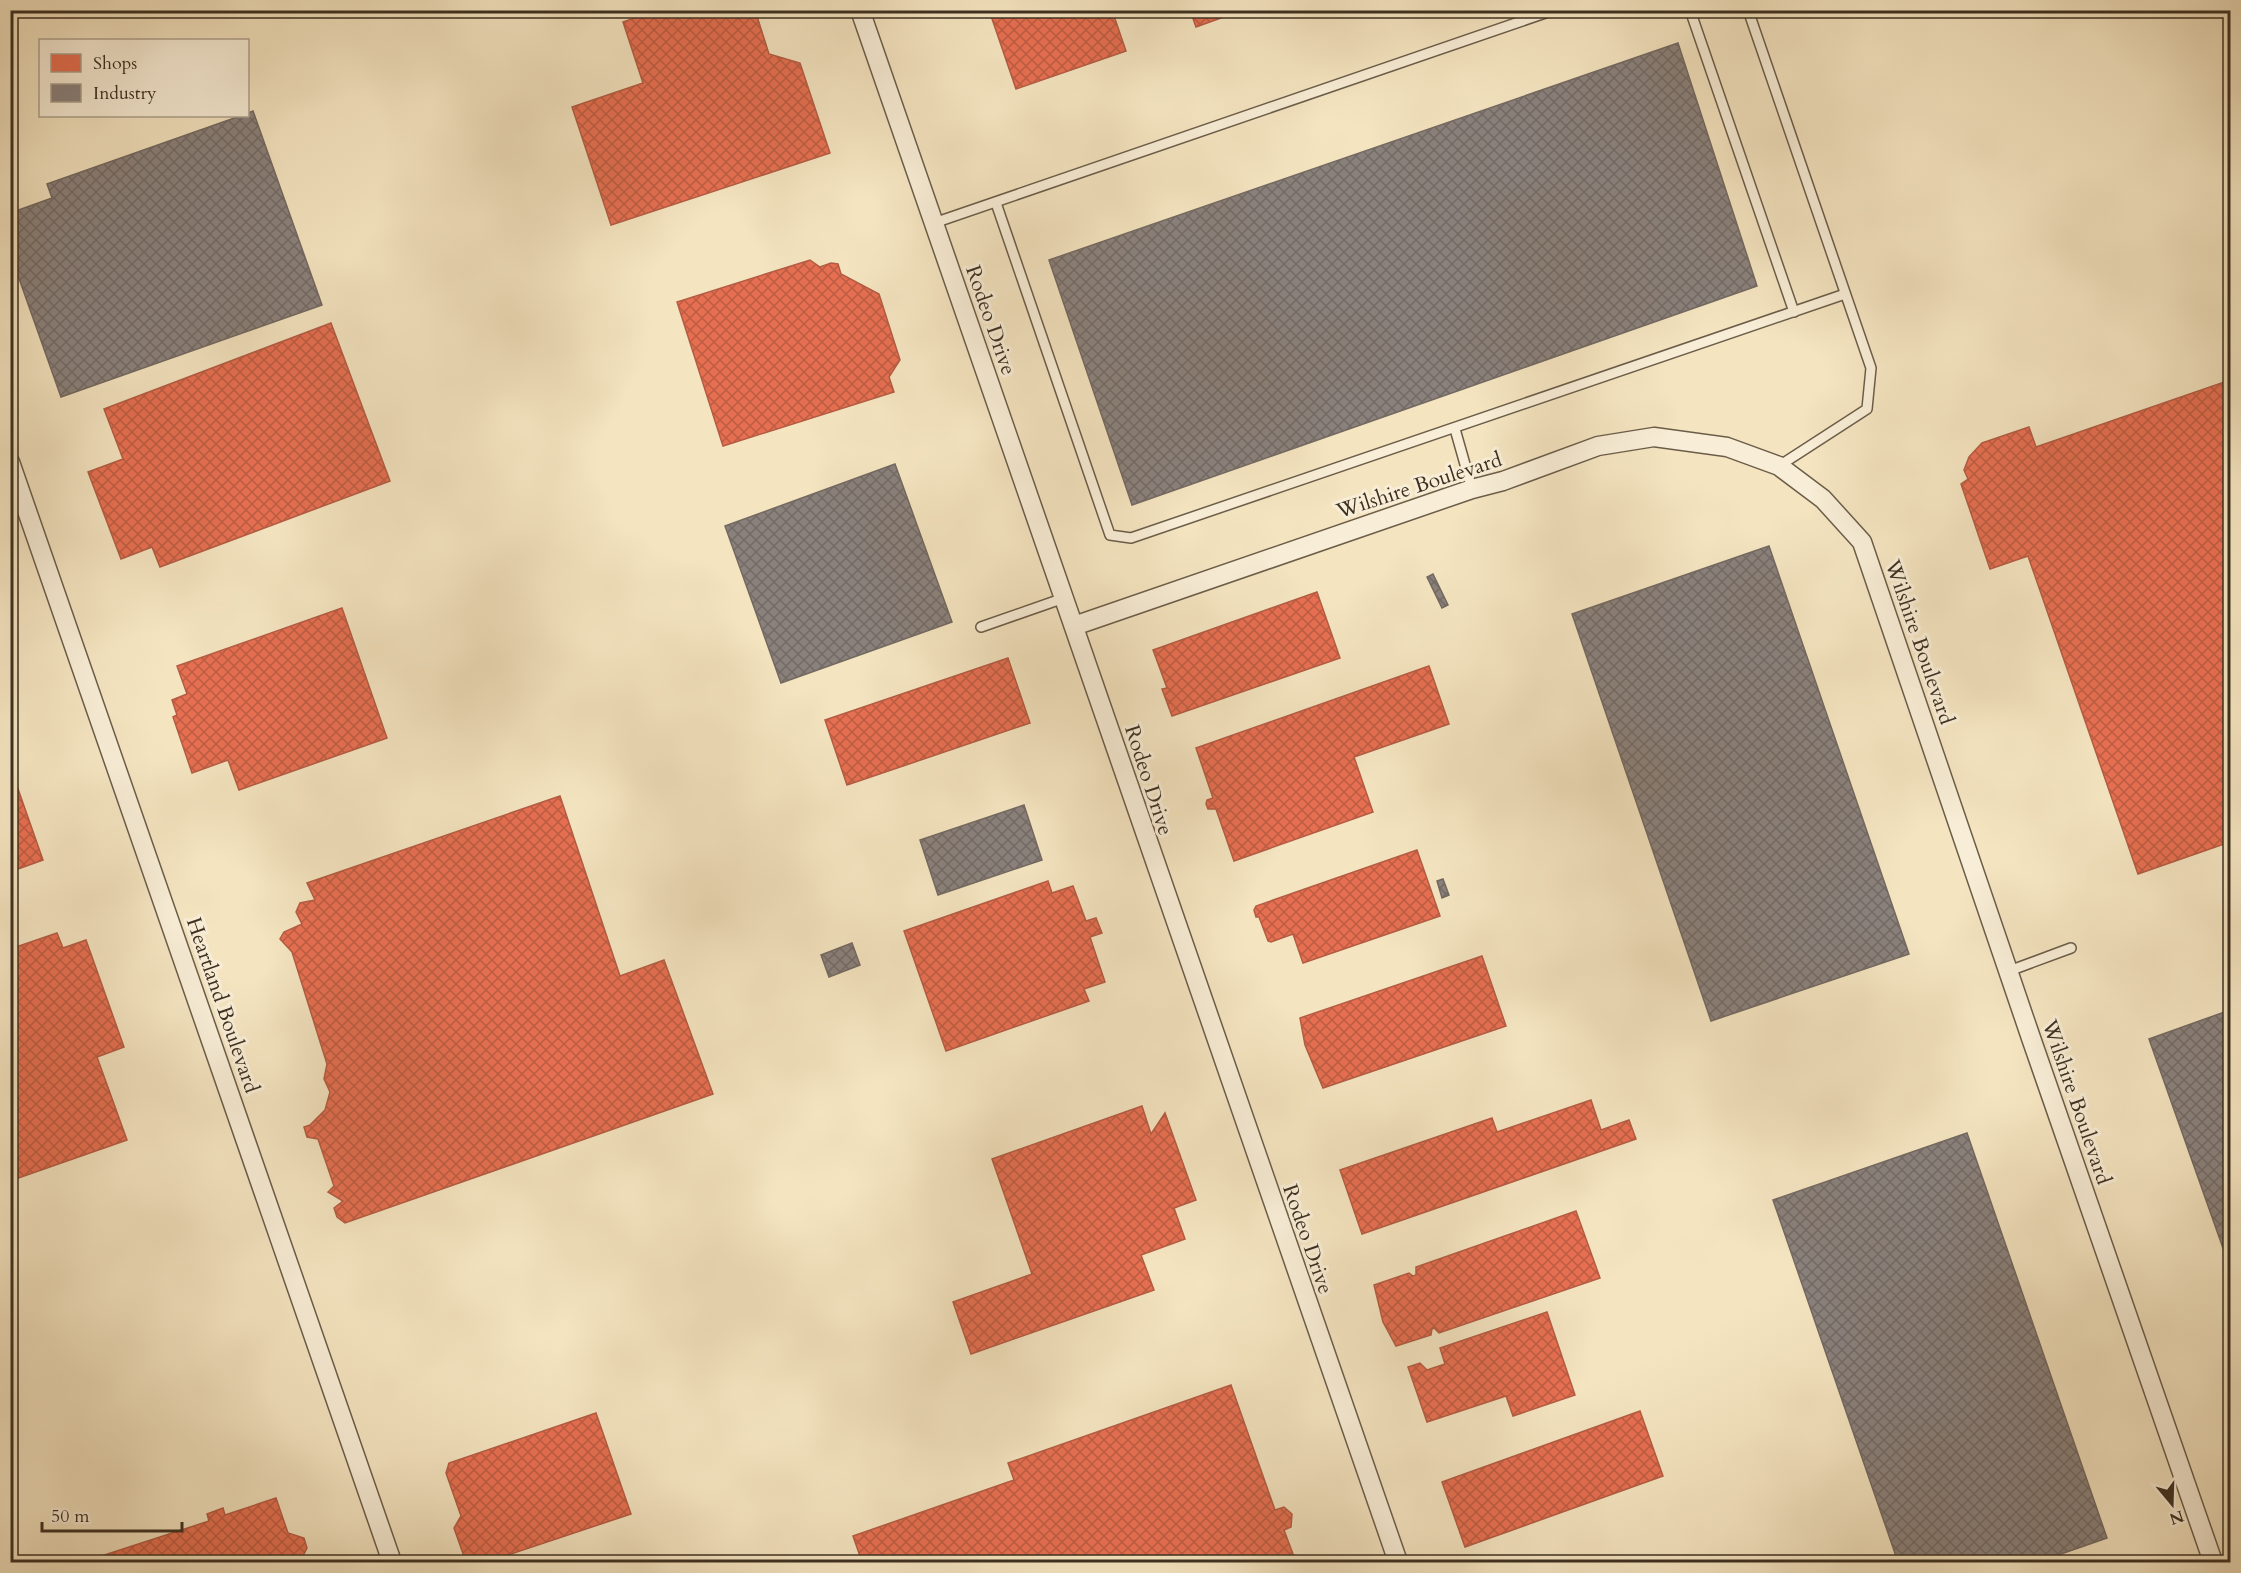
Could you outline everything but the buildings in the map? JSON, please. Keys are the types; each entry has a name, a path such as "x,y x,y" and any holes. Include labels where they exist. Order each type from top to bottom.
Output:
{"street":[{"name":"Rodeo Drive","path":"860,10 1074,626 1163,892 1398,1563"},
{"name":"Wilshire Boulevard","path":"1074,626 1472,489 1503,481 1598,446 1654,437 1727,447 1779,466 1823,499 1862,542 2213,1563"},
{"name":"Heartland Boulevard","path":"10,462 392,1563"}],"lane":[{"path":"934,224 1554,10"},
{"path":"1690,10 1794,312"},
{"path":"1748,10 1871,368 1867,409 1779,466"},
{"path":"996,203 1110,535 1131,538 1845,294"},
{"path":"1455,429 1472,489"},
{"path":"981,627 1064,598"},
{"path":"2009,971 2071,948"}]}
